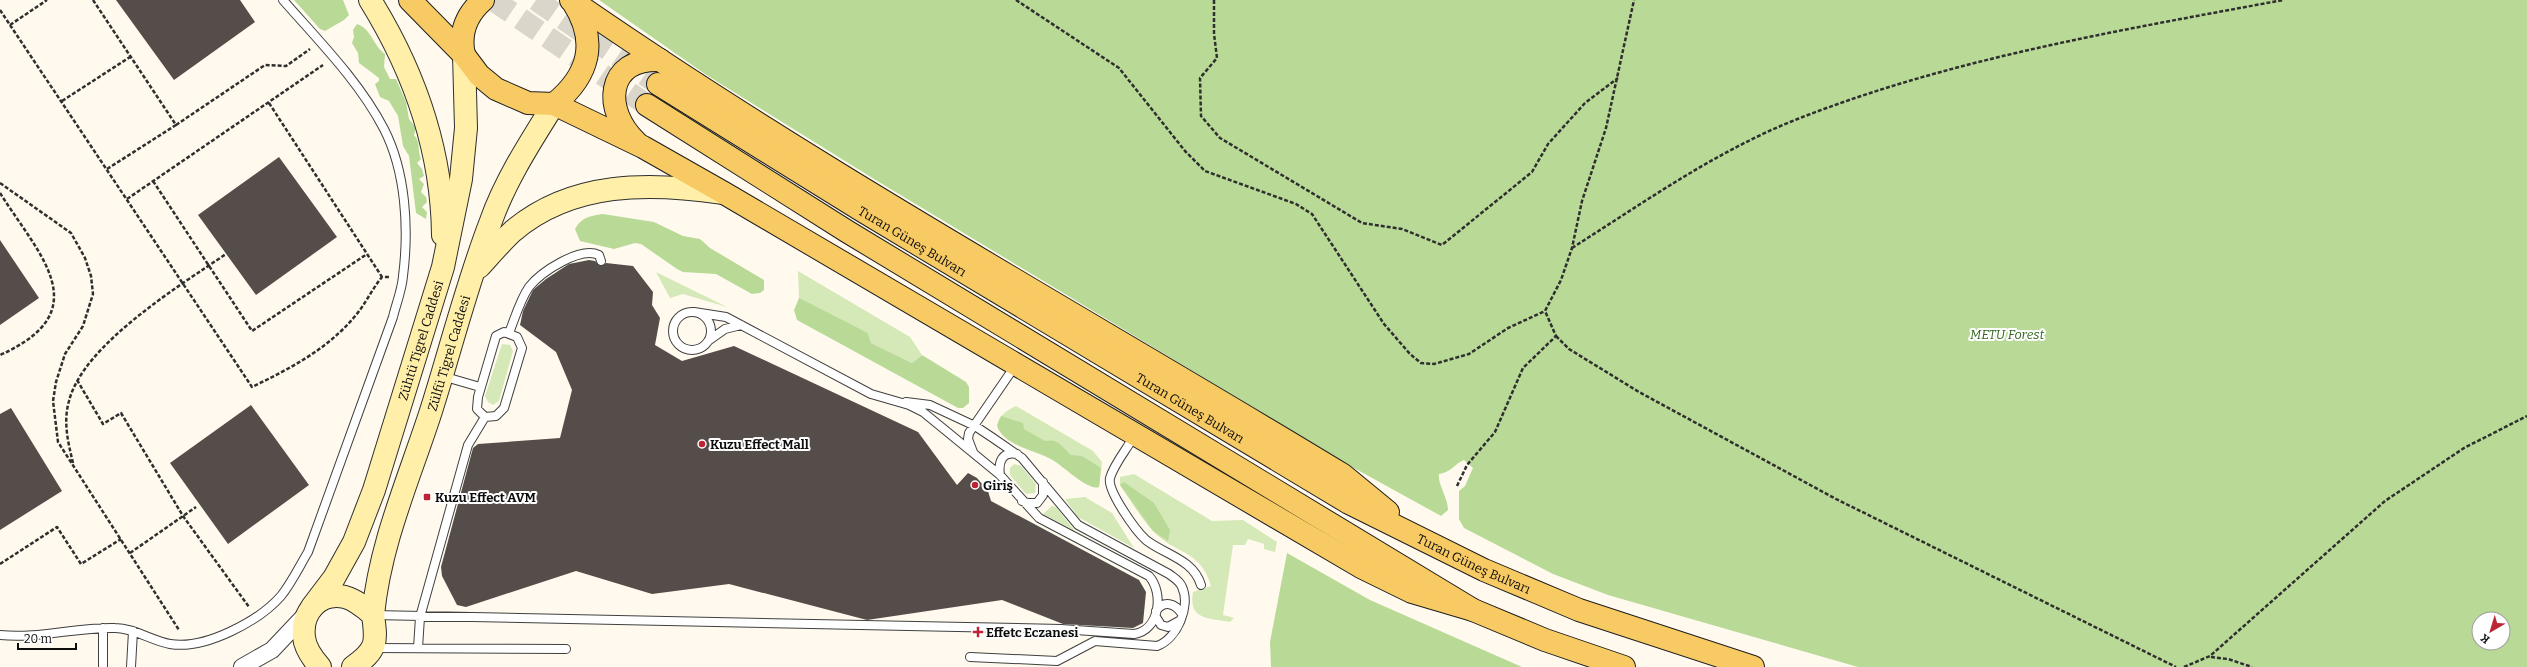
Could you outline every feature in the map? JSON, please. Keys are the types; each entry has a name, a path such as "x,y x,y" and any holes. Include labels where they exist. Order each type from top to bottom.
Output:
{"main road":[{"path":"370,0 395,44 415,89 431,139 441,208 443,264"},
{"path":"410,0 464,55 484,81 504,94 528,103 554,104 643,147 724,193 1134,436 1361,567 1412,592 1473,610"},
{"path":"464,55 461,40 466,23 483,0"},
{"path":"554,104 574,86 583,70 588,53 587,32 579,12 571,0"},
{"path":"571,0 660,60 799,149 1343,476 1423,541"},
{"name":"Zühtü Tigrel Caddesi","path":"320,667 306,645 304,637 304,623 312,607 334,578 354,542 374,490 443,264 460,186 466,128 464,55"},
{"path":"643,147 627,133 620,121 614,104 615,86 622,73 633,66 644,61 660,60"},
{"name":"Turan Güneş Bulvarı","path":"658,84 861,210 1349,502 1423,541 1484,570 1579,610 1753,667"},
{"name":"Zülfü Tigrel Caddesi","path":"378,658 373,615 379,572 387,540 491,220 527,147 554,104"},
{"name":"Turan Güneş Bulvarı","path":"647,105 848,232 1473,610 1545,640 1624,667"},
{"path":"473,274 502,242 525,222 550,207 577,196 634,185 691,188 724,193"},
{"path":"312,607 329,596 345,597 355,601 373,615"},
{"path":"353,667 378,658"}],"street":[{"path":"242,667 276,646 312,607"}],"lane":[{"path":"0,635 30,637 103,628 117,628 133,631 172,644 188,644 213,638 256,617 280,597 292,582 308,552 393,317 403,277 406,229 400,179 394,154 385,130 373,110 334,58 283,0"},
{"path":"509,332 526,292 534,282 565,259 593,252 599,255 601,261"},
{"path":"741,325 725,329 697,350 684,349 675,340 672,329 682,314 694,312 716,314 741,325 871,394 910,405 924,412 1000,475 1039,518 1149,576 1157,588 1156,614 1161,625 1168,627 1176,625 1181,617"},
{"path":"694,312 706,318 709,323 711,330 707,342"},
{"path":"509,332 517,337 522,348 504,408 496,416 485,417 477,409 480,387 496,336 509,332"},
{"path":"976,456 968,439 1015,366"},
{"path":"441,376 480,387"},
{"path":"895,401 920,402 930,405 975,426 1017,454 1043,482 1078,525 1176,579 1184,591 1181,617 1176,632 1170,638 1157,646 1095,641 1066,659 1053,662 970,657"},
{"path":"418,648 420,617 468,445 485,417"},
{"path":"1134,436 1112,474 1110,479 1111,491 1144,538 1189,566 1196,574 1201,585"},
{"path":"1000,475 999,463 1002,458 1011,453 1017,454"},
{"path":"1022,501 1037,503 1044,495 1043,482"},
{"path":"373,615 1053,629 1134,634 1147,630 1161,605 1169,603 1176,607 1181,617"},
{"path":"103,628 103,667"},
{"path":"131,667 133,631"},
{"path":"378,658 418,648 566,649"}],"path":[{"path":"10,25 47,0"},
{"path":"93,0 176,125"},
{"path":"1016,0 1119,68 1185,151 1205,172 1296,204 1312,214 1384,324 1410,354 1421,362 1434,364 1469,354 1508,328 1545,311 1561,280 1572,248 1582,201 1606,128 1634,0"},
{"path":"1214,0 1214,34 1217,58 1200,78 1201,116 1220,138 1362,223 1402,229 1442,245 1532,172 1548,144 1586,103 1618,78"},
{"path":"1572,248 1705,163 1789,122 1864,95 1941,72 2085,37 2283,0"},
{"path":"0,10 252,387 310,356 332,340 356,316 382,277"},
{"path":"107,169 265,65 286,66 320,42"},
{"path":"61,101 130,57"},
{"path":"127,199 334,58"},
{"path":"269,103 382,277"},
{"path":"153,182 252,331 367,254"},
{"path":"0,183 71,233 85,258 91,276 93,294 82,326 65,354 56,382 53,401 58,442 188,644"},
{"path":"0,193 52,276 56,292 54,305 40,328 19,346 0,355"},
{"path":"73,466 65,420 69,400 77,380 93,356 116,334 226,254"},
{"path":"382,277 403,277"},
{"path":"1545,311 1556,336 1569,349 1639,392 1836,499 2176,667"},
{"path":"1457,486 1467,465 1495,432 1523,368 1556,336"},
{"path":"77,380 103,424 121,413 183,516 256,617"},
{"path":"2184,667 2210,656 2385,501 2464,448 2527,416"},
{"path":"130,553 196,507"},
{"path":"0,564 57,527 81,564 120,539"},
{"path":"2210,656 2228,659 2252,667"}],"green space":[{"path":"294,0 343,0 349,15 344,20 325,31 320,29"},
{"name":"METU Forest","path":"599,0 2527,0 2527,667 1858,667 1608,595 1553,574 1464,528 1459,519 1459,491 1465,486 1473,468 1464,460 1447,472 1439,474 1440,482 1448,505 1448,510 1441,516 1354,468 874,179 705,74"},
{"path":"357,24 366,29 381,51 385,54 384,67 390,79 396,79 406,102 409,119 416,128 414,135 418,143 421,159 417,163 422,169 424,176 419,179 424,184 421,192 426,197 427,202 422,207 427,212 426,219 416,213 409,156 403,146 398,116 389,101 380,97 375,84 379,81 379,78 359,63 358,53 352,43 354,37 353,30"},
{"path":"603,214 654,222 683,236 700,239 710,248 764,280 764,290 760,293 752,294 716,274 683,272 641,244 635,243 614,249 580,241 575,229 580,222 587,218"},
{"path":"798,271 910,337 922,355 912,363 871,343 868,333 805,303 799,298"},
{"path":"656,272 727,307 683,294 670,298"},
{"path":"799,298 868,333 871,343 912,363 922,355 966,382 969,387 969,403 963,408 958,408 797,320 794,310"},
{"path":"502,344 510,345 513,351 499,401 493,405 488,402 485,396"},
{"path":"1016,406 1093,451 1102,462 1099,487 1089,485 1057,463 1018,445 1004,435 998,429 998,421 1002,415"},
{"path":"1001,416 1023,423 1024,429 1045,441 1050,440 1057,442 1071,455 1082,456 1101,468 1099,487 1094,487 1082,482 1053,460 1021,447 1006,438 1000,432 997,425"},
{"path":"1014,464 1021,466 1036,484 1035,493 1026,494 1010,475 1010,468"},
{"path":"1134,474 1212,521 1243,520 1277,542 1275,552 1264,549 1264,544 1248,539 1245,545 1233,545 1223,615 1234,618 1230,622 1207,618 1197,613 1192,601 1193,592 1211,586 1207,574 1195,559 1172,546 1155,533 1141,516 1120,485 1120,477"},
{"path":"1124,482 1154,503 1170,530 1168,541 1153,531 1120,485"},
{"path":"1085,497 1112,513 1134,548 1078,517 1065,499"},
{"path":"1052,506 1056,507 1075,531 1043,514"},
{"path":"1287,553 1370,600 1522,667 1271,667 1270,642"}],"building":[{"path":"116,0 240,0 255,22 174,80"},
{"path":"279,157 337,237 256,295 198,215"},
{"path":"0,240 39,298 0,325"},
{"name":"Kuzu Effect Mall","path":"589,260 595,261 600,266 606,263 633,266 653,292 652,305 660,318 655,345 682,361 734,346 918,432 957,485 968,473 977,478 988,491 991,501 1139,580 1146,592 1143,623 1133,628 1063,624 1002,600 867,620 729,584 652,594 576,571 466,607 457,605 442,576 441,567 473,448 478,444 560,438 572,390 556,352 520,325 523,311 533,290 546,279 569,264"},
{"path":"251,405 309,485 228,544 170,463"},
{"path":"11,408 62,491 0,530 0,414"}],"tunnel":[{"path":"493,0 647,105"},
{"path":"536,0 658,84"}],"place":[{"name":"Kuzu Effect Mall","path":"702,444"},
{"name":"Giriş","path":"975,485"},
{"name":"Kuzu Effect AVM","path":"427,497"},
{"name":"Effetc Eczanesi","path":"978,632"}]}
